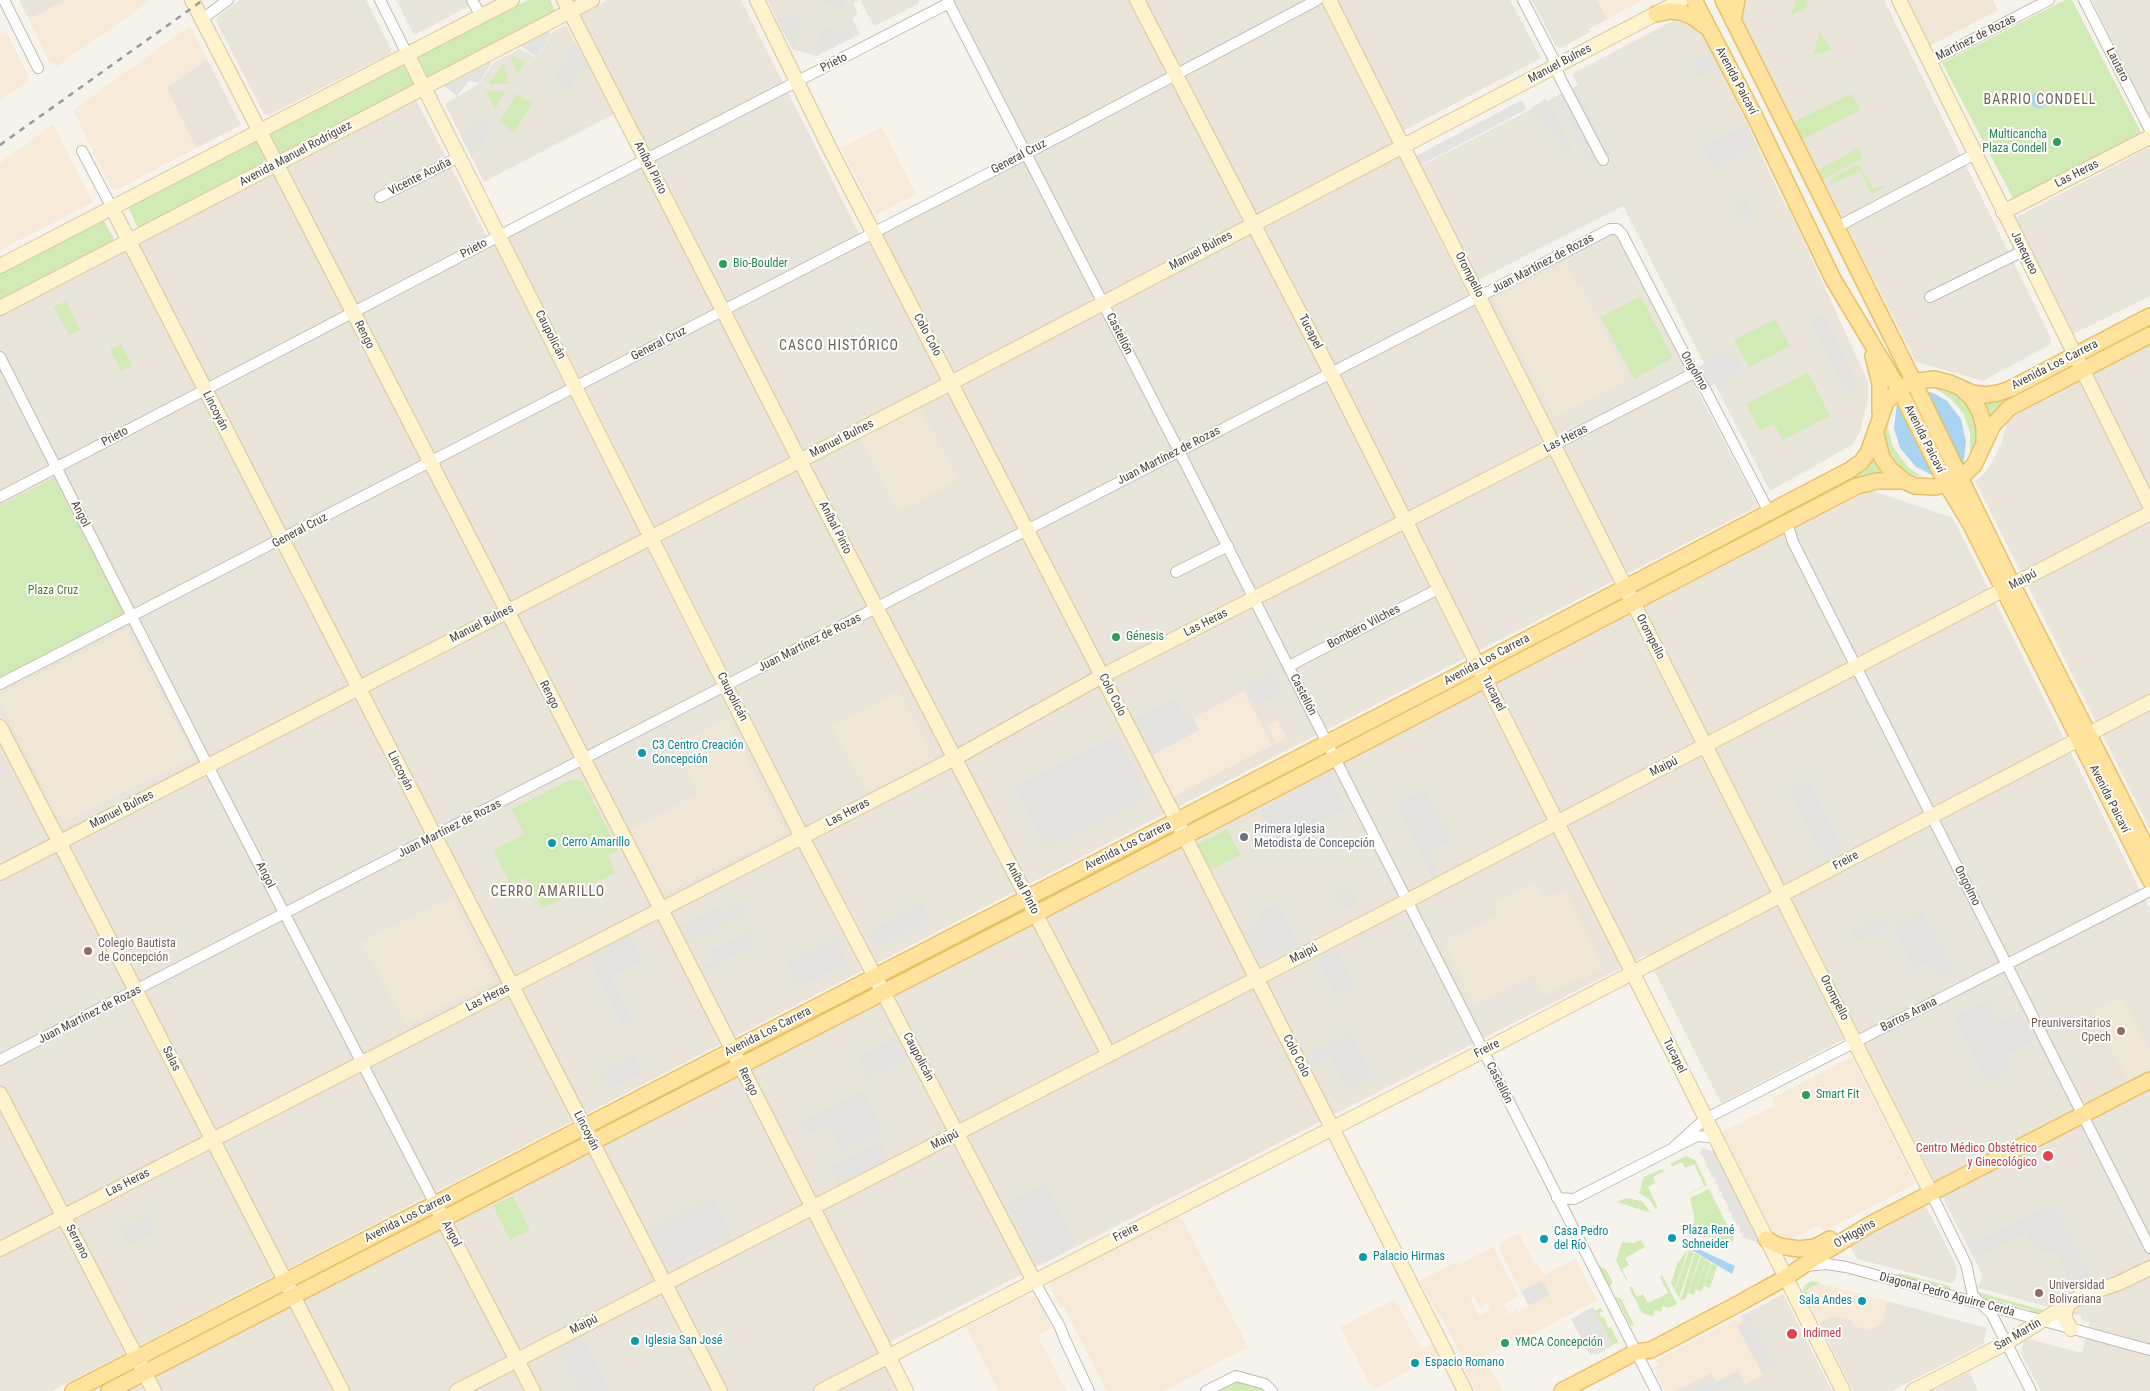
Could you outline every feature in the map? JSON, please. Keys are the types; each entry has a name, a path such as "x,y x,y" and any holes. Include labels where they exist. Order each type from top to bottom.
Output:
{"main road":[{"name":"Avenida Paicaví","path":"1694,0 1754,115 1833,279 1860,327 1954,481"},
{"name":"Avenida Paicaví","path":"1723,0 1913,382 1970,523 2008,587 2083,736 2150,880"},
{"path":"1733,21 1737,0"},
{"path":"1656,14 1670,12 1688,14 1697,19 1710,32"},
{"name":"Avenida Los Carrera","path":"73,1391 1328,743 1856,466 1868,453 1886,402 1899,389 1913,382 1934,379 1979,394 1998,393 2010,389 2150,316"},
{"path":"1860,327 1879,375 1878,447 1882,458 1890,470 1904,480"},
{"name":"Avenida Los Carrera","path":"109,1391 1036,914 1863,484 1877,481 1904,480 1916,486 1928,488 1954,481 1970,471 1978,460 1993,425 2009,408 2150,335"},
{"path":"1960,388 1972,398 1980,412 1984,427 1984,443"},
{"name":"Avenida Paicaví","path":"2083,736 2150,855"},
{"name":"O'Higgins","path":"1562,1391 1636,1352 1651,1350 1785,1278 1869,1225 2150,1080"},
{"path":"1766,1239 1787,1248 1815,1247 1842,1234 1869,1225"}],"street":[{"path":"4,0 38,68"},
{"name":"Rengo","path":"192,0 429,463 661,909 906,1391"},
{"path":"202,19 228,0"},
{"name":"Caupolicán","path":"380,0 802,837 1034,1281 1057,1320 1089,1391"},
{"path":"472,0 480,16"},
{"path":"0,266 512,0"},
{"name":"Avenida Manuel Rodríguez","path":"0,308 424,87 567,6 592,0"},
{"name":"Colo Colo","path":"757,0 874,233 1185,836 1466,1391"},
{"name":"Tucapel","path":"1136,0 1331,372 1843,1391"},
{"name":"General Cruz","path":"0,684 874,233 1317,0"},
{"name":"Orompello","path":"1329,0 1856,1042 1964,1260 1972,1294 1991,1313 2031,1391"},
{"path":"1524,0 1560,78 1603,160"},
{"name":"Manuel Bulnes","path":"0,873 952,382 1682,0"},
{"name":"Janequeo","path":"1898,0 2150,506"},
{"name":"Martínez de Rozas","path":"1929,62 2049,0"},
{"name":"Lautaro","path":"2084,0 2150,130"},
{"name":"Prieto","path":"0,497 948,2"},
{"name":"Castellón","path":"948,2 1228,546 1656,1391"},
{"name":"Aníbal Pinto","path":"567,6 1109,1055"},
{"name":"Las Heras","path":"2003,212 2150,137"},
{"name":"Lincoyán","path":"82,151 720,1391"},
{"path":"1837,227 1975,154"},
{"name":"Vicente Acuña","path":"380,197 459,157"},
{"name":"Juan Martínez de Rozas","path":"0,1060 1331,372 1610,229 1619,230"},
{"name":"Ongolmo","path":"1619,230 1769,512"},
{"path":"1930,297 2023,251"},
{"name":"Angol","path":"0,356 208,766 533,1391"},
{"name":"Las Heras","path":"0,1249 955,758 1102,676 1694,373"},
{"name":"Maipú","path":"457,1391 1257,979 2150,513"},
{"name":"Ongolmo","path":"1787,523 1793,542 2150,1248"},
{"path":"1176,572 1228,546"},
{"name":"Bombero Vilches","path":"1289,666 1440,588"},
{"name":"Freire","path":"821,1391 843,1386 889,1356 1483,1051 2150,702"},
{"name":"Salas","path":"0,727 342,1391"},
{"name":"Barros Arana","path":"1674,1148 1705,1119 2007,966 2150,891"},
{"name":"Serrano","path":"0,1094 154,1391"},
{"name":"Barros Arana","path":"1574,1199 1696,1136 1709,1137 1716,1140"},
{"path":"1557,1198 1574,1199"},
{"path":"1567,1218 1568,1208 1574,1199"},
{"name":"Diagonal Pedro Aguirre Cerda","path":"1801,1267 1818,1265 1840,1266 2150,1350"},
{"name":"San Martín","path":"1913,1391 2006,1343 2082,1295 2119,1283 2150,1268"},
{"path":"1949,1294 1959,1290 1969,1275"},
{"path":"2068,1304 2064,1317 2066,1324 2071,1329"},
{"path":"1206,1391 1235,1377 1265,1384 1272,1391"}],"shaded area":[{"path":"19,0 66,0 29,19"},
{"path":"66,0 151,0 56,67 54,62 50,63 29,19"},
{"path":"240,0 366,0 391,49 391,53 269,115 264,114 216,21 218,16"},
{"path":"396,0 481,0 414,35"},
{"path":"607,0 741,0 864,243 1032,155 954,0 1510,0 1541,58 1390,138 1472,302 1614,232 1758,506 52,1391 0,1391 0,312 414,96 487,237 650,155 581,15"},
{"path":"767,0 859,0 853,3 858,14 852,18 860,34 816,56 792,49"},
{"path":"817,0 844,0 842,8"},
{"path":"860,0 919,0 918,4 874,26"},
{"path":"1532,0 1597,0 1607,19 1589,29 1591,32 1561,48 1556,47"},
{"path":"1597,0 1643,0 1607,19"},
{"path":"1741,0 1884,0 2051,338 2051,344 1983,381 1916,362 1742,20 1739,10"},
{"path":"1904,0 1993,0 1998,10 1928,47"},
{"path":"2092,0 2150,0 2150,120"},
{"path":"785,15 803,20 796,50 792,49 776,19"},
{"path":"1676,19 1688,22 1700,31 1708,46 1784,203 1789,209 1868,382 1868,399 1860,432 1852,445 1770,491 1623,206 1478,280 1421,166 1578,85 1572,74"},
{"path":"566,25 614,114 484,182 446,103 480,83 493,63 520,49 537,58 553,32"},
{"path":"190,26 207,59 166,88 196,148 117,190 111,188 73,110"},
{"path":"823,26 841,32 848,29 852,38 816,56 813,55"},
{"path":"6,31 28,75 27,82 0,101 0,34"},
{"path":"549,31 551,34 537,57 520,46"},
{"path":"576,44 591,69 578,75 568,89 553,80"},
{"path":"1711,52 1719,68 1699,78 1691,63"},
{"path":"207,59 241,125 196,148 166,87"},
{"path":"490,62 491,64 479,83 469,81 457,96 444,86"},
{"path":"1577,91 1610,156 1591,166 1558,101"},
{"path":"1546,99 1571,148 1571,155 1532,107"},
{"path":"1522,100 1527,109 1421,165 1416,156"},
{"path":"478,116 493,126 472,158 462,138"},
{"path":"53,124 93,202 0,250 0,163"},
{"path":"1747,124 1757,145 1714,167 1703,146"},
{"path":"882,127 916,194 875,215 841,148"},
{"path":"2150,147 2150,296 2073,334 2013,219"},
{"path":"1746,199 1754,214 1742,220 1735,204"},
{"path":"1565,263 1576,285 1580,284 1625,373 1622,375 1625,382 1554,417 1494,299"},
{"path":"1822,315 1861,387 1849,394 1810,322"},
{"path":"2150,345 2150,829 1975,481 1985,473 1994,458 2002,442 2008,419"},
{"path":"1731,349 1742,369 1709,387 1698,367"},
{"path":"919,406 958,480 899,512 860,437"},
{"path":"1870,490 1953,518 2150,910 2150,1391 2041,1391 2021,1354 2025,1338 2082,1353 2090,1322 2081,1320 2082,1316 1978,1288 1982,1274 1858,1032 1721,1103 1646,955 876,1349 897,1391 127,1391 302,1298 1259,807"},
{"path":"127,630 193,757 62,823 0,704 0,695"},
{"path":"1272,672 1283,694 1256,706 1245,686"},
{"path":"898,691 934,759 868,792 830,726"},
{"path":"1244,691 1272,745 1173,797 1151,756 1199,730 1193,718"},
{"path":"1175,699 1184,716 1191,712 1199,730 1152,755 1143,737 1182,716 1137,738 1130,722"},
{"path":"727,719 786,832 664,894 630,829 699,794 675,746"},
{"path":"1277,720 1286,737 1276,744 1267,726"},
{"path":"1117,736 1147,795 1045,846 1015,787"},
{"path":"1328,774 1346,808 1278,843 1260,810"},
{"path":"1808,781 1843,849 1825,858 1789,790"},
{"path":"1425,789 1452,840 1427,853 1437,872 1431,875 1395,804"},
{"path":"1536,882 1544,899 1565,889 1603,967 1544,996 1534,976 1474,1006 1443,942 1498,915 1493,903"},
{"path":"1348,886 1357,903 1344,910 1335,893"},
{"path":"452,897 495,981 406,1025 361,942"},
{"path":"742,902 748,913 684,945 676,928 719,906 721,911"},
{"path":"1278,902 1299,944 1260,964 1242,931 1263,920 1259,912"},
{"path":"921,904 928,920 875,947 868,932"},
{"path":"1922,911 1954,971 1939,979 1930,962 1914,969 1892,926"},
{"path":"1883,915 1889,927 1856,943 1850,931"},
{"path":"748,931 755,943 700,974 698,970 715,961 711,951"},
{"path":"629,934 642,961 610,977 631,1019 622,1023 587,955"},
{"path":"835,938 847,962 798,987 786,963"},
{"path":"1335,948 1355,986 1336,996 1316,958"},
{"name":"Preuniversitarios Cpech","path":"2122,996 2150,1050 2150,1069 2128,1080 2092,1012"},
{"path":"1987,1000 1999,1022 2020,1012 2035,1040 2004,1056 2011,1069 1987,1082 1954,1016"},
{"path":"1349,1033 1371,1075 1346,1088 1330,1056 1310,1065 1305,1056"},
{"path":"896,1037 907,1059 868,1078 857,1057"},
{"path":"634,1055 643,1073 609,1090 600,1073"},
{"path":"1852,1057 1915,1184 1824,1231 1820,1225 1788,1241 1775,1236 1722,1132 1775,1105 1772,1098"},
{"path":"863,1090 883,1130 841,1151 827,1125 807,1135 800,1122"},
{"path":"881,1142 890,1160 838,1186 829,1167"},
{"path":"1702,1148 1712,1151 1714,1149 1762,1244 1742,1237 1743,1234 1740,1233 1739,1226 1735,1225 1736,1222 1731,1216 1732,1213 1729,1212 1728,1205 1725,1204 1726,1201 1721,1196 1722,1192 1719,1191 1718,1184 1715,1183 1716,1180 1711,1175 1711,1172 1708,1171 1707,1164 1704,1163 1705,1159 1700,1154"},
{"path":"1044,1183 1078,1245 1039,1266 1006,1204"},
{"path":"713,1199 732,1236 663,1270 645,1233"},
{"path":"1925,1205 1955,1262 1957,1273 1954,1282 1950,1283 1857,1259 1849,1244"},
{"path":"2050,1206 2052,1210 2056,1208 2093,1282 2075,1290 2057,1254 2038,1251 2026,1232 1974,1258 1967,1245"},
{"path":"147,1214 156,1233 128,1246 119,1228"},
{"path":"1177,1217 1182,1219 1248,1347 1164,1391 1107,1391 1064,1307 1061,1308 1050,1287 1052,1281"},
{"path":"1519,1233 1534,1263 1537,1263 1544,1275 1576,1259 1597,1300 1525,1338 1526,1340 1521,1343 1518,1339 1480,1358 1485,1368 1489,1365 1503,1391 1476,1391 1464,1367 1466,1365 1440,1314 1438,1315 1420,1281 1456,1262 1458,1265 1493,1247 1518,1296 1504,1304 1509,1314 1515,1311 1516,1307 1519,1312 1550,1295 1542,1280 1521,1291 1499,1248 1500,1243","holes":["1474,1297 1480,1307 1487,1303 1491,1310 1479,1316 1470,1299"]},
{"path":"1542,1280 1550,1295 1529,1306 1521,1291"},
{"path":"1812,1281 1887,1301 1882,1323 1867,1331 1854,1326 1851,1320 1834,1316 1819,1323 1803,1292 1805,1285"},
{"path":"1783,1294 1832,1391 1675,1391 1712,1372 1717,1382 1738,1371 1777,1368 1749,1312"},
{"path":"1029,1295 1036,1297 1052,1328 1038,1336 1066,1391 999,1391 966,1327"},
{"path":"1395,1299 1421,1349 1433,1344 1439,1355 1373,1390 1340,1327"},
{"path":"1887,1301 1987,1328 1983,1344 1892,1391 1853,1391 1819,1323 1834,1316 1882,1323"},
{"path":"1593,1307 1612,1344 1590,1355 1571,1319"},
{"path":"1749,1312 1777,1368 1745,1384 1738,1371 1717,1382 1711,1372 1675,1391 1665,1391 1654,1368 1659,1365 1656,1360"},
{"path":"1749,1312 1777,1368 1763,1375 1737,1326 1744,1322 1741,1316"},
{"path":"576,1327 608,1390 606,1391 580,1391 553,1338"},
{"path":"1738,1371 1741,1377 1715,1391 1698,1391 1697,1389 1715,1379 1717,1382"},
{"path":"1969,1372 1978,1391 1932,1391"}],"green space":[{"path":"528,0 550,0 558,16 138,228 128,207"},
{"path":"1796,0 1805,0 1808,6 1791,16"},
{"path":"2065,0 2072,0 2142,134 2014,200 1942,63"},
{"path":"1820,31 1831,50 1813,55"},
{"path":"513,56 525,62 518,74 511,60"},
{"path":"504,64 509,84 489,84 502,65"},
{"path":"486,91 505,91 495,110"},
{"path":"517,94 532,104 514,132 499,122"},
{"path":"1851,94 1860,110 1799,141 1790,124"},
{"path":"1857,149 1863,158 1822,180 1817,171"},
{"path":"1859,164 1864,176 1866,176 1874,189 1883,185 1884,187 1872,194 1860,171 1832,184 1830,180"},
{"path":"103,219 115,241 0,300 0,272"},
{"path":"1640,296 1673,358 1634,379 1601,317"},
{"path":"66,301 80,330 69,335 54,307"},
{"path":"1775,319 1790,346 1749,367 1734,340"},
{"path":"121,344 132,366 121,371 110,349"},
{"path":"2066,369 2056,377 2005,403 1988,418 1979,403 1997,401"},
{"path":"1808,372 1830,416 1783,440 1774,424 1760,431 1746,404"},
{"path":"1931,386 1941,386 1958,393 1972,409 1977,426 1977,442 1970,459 1970,432 1963,413 1950,398"},
{"path":"1890,410 1888,428 1893,447 1909,468 1924,478 1902,471 1888,457 1883,430"},
{"path":"1874,456 1876,464 1882,472 1870,474 1856,480 1634,594 1743,534"},
{"name":"Plaza Cruz","path":"54,478 124,613 0,677 0,506"},
{"path":"1314,757 1316,760 1198,822 1193,819"},
{"path":"572,779 583,782 618,850 608,856 615,873 542,908 526,878 511,885 493,850 524,834 512,809"},
{"path":"1227,829 1240,855 1211,870 1198,844"},
{"path":"1172,831 1098,870 1070,889 1037,905 1037,900"},
{"path":"1014,913 1017,915 889,980 890,976"},
{"path":"870,986 872,990 743,1056 821,1014"},
{"path":"1686,1156 1695,1160 1707,1185 1687,1195 1704,1185 1694,1164 1685,1168 1682,1162 1672,1167 1670,1164"},
{"path":"1662,1169 1664,1171 1653,1177 1656,1183 1648,1187 1658,1208 1656,1209 1649,1199 1639,1193 1644,1177"},
{"path":"1709,1189 1734,1239 1733,1242 1693,1234 1694,1215 1690,1198"},
{"path":"513,1196 530,1230 510,1240 493,1206"},
{"path":"1626,1198 1642,1201 1651,1213 1617,1202"},
{"path":"1641,1240 1645,1247 1625,1258 1629,1265 1622,1269 1626,1280 1616,1261 1622,1242 1633,1243"},
{"path":"1688,1249 1675,1290 1671,1283 1677,1264"},
{"path":"1689,1250 1694,1253 1679,1298 1675,1291"},
{"path":"1695,1253 1700,1256 1686,1298 1680,1301"},
{"path":"1701,1256 1706,1259 1694,1295 1688,1293"},
{"path":"1706,1260 1711,1263 1702,1291 1696,1290"},
{"path":"1712,1263 1717,1266 1710,1288 1704,1286"},
{"path":"1598,1265 1606,1270 1612,1280 1612,1284 1609,1287"},
{"path":"1899,1273 1949,1286 1951,1291 1944,1290 1944,1287 1898,1275"},
{"path":"1662,1275 1677,1304 1669,1308 1663,1306 1661,1312 1655,1310 1653,1316 1642,1313 1629,1287 1631,1286 1637,1297 1643,1294 1648,1303 1668,1293 1660,1277"},
{"path":"1812,1281 1820,1283 1808,1289 1808,1297 1806,1298 1803,1292 1805,1285"},
{"path":"1978,1292 2050,1312 2032,1314 2030,1310 1994,1300 1991,1303 1977,1296"},
{"path":"1615,1296 1621,1299 1634,1325 1631,1326"},
{"path":"1601,1308 1603,1311 1599,1313 1602,1318 1604,1317 1608,1328 1611,1327 1618,1342 1595,1355 1612,1344 1595,1311"},
{"path":"1237,1380 1263,1387 1268,1391 1213,1391"}],"water":[{"path":"2039,92 2047,100 2039,108 2031,100"},
{"path":"1925,390 1947,401 1961,419 1966,442 1963,466"},
{"path":"1897,403 1934,476 1916,467 1900,448 1894,428"},
{"path":"1692,1246 1735,1266 1732,1274 1690,1249"}],"railway":[{"path":"0,145 203,0"}],"place":[{"name":"Multicancha Plaza Condell","path":"2057,142"},
{"name":"Bio-Boulder","path":"723,264"},
{"name":"Génesis","path":"1116,637"},
{"name":"C3 Centro Creación Concepción","path":"642,753"},
{"name":"Primera Iglesia Metodista de Concepción","path":"1244,837"},
{"name":"Cerro Amarillo","path":"552,843"},
{"name":"Colegio Bautista de Concepción","path":"88,951"},
{"name":"Preuniversitarios Cpech","path":"2121,1031"},
{"name":"Smart Fit","path":"1806,1095"},
{"name":"Centro Médico Obstétrico y Ginecológico","path":"2048,1156"},
{"name":"Plaza René Schneider","path":"1672,1238"},
{"name":"Casa Pedro del Río","path":"1544,1239"},
{"name":"Palacio Hirmas","path":"1363,1257"},
{"name":"Universidad Bolivariana","path":"2039,1293"},
{"name":"Sala Andes","path":"1862,1301"},
{"name":"Indimed","path":"1792,1334"},
{"name":"Iglesia San José","path":"635,1341"},
{"name":"YMCA Concepción","path":"1505,1343"},
{"name":"Espacio Romano","path":"1415,1363"}],"district":[{"name":"BARRIO CONDELL","path":"2040,100"},
{"name":"CASCO HISTÓRICO","path":"839,346"},
{"name":"CERRO AMARILLO","path":"548,892"}]}
